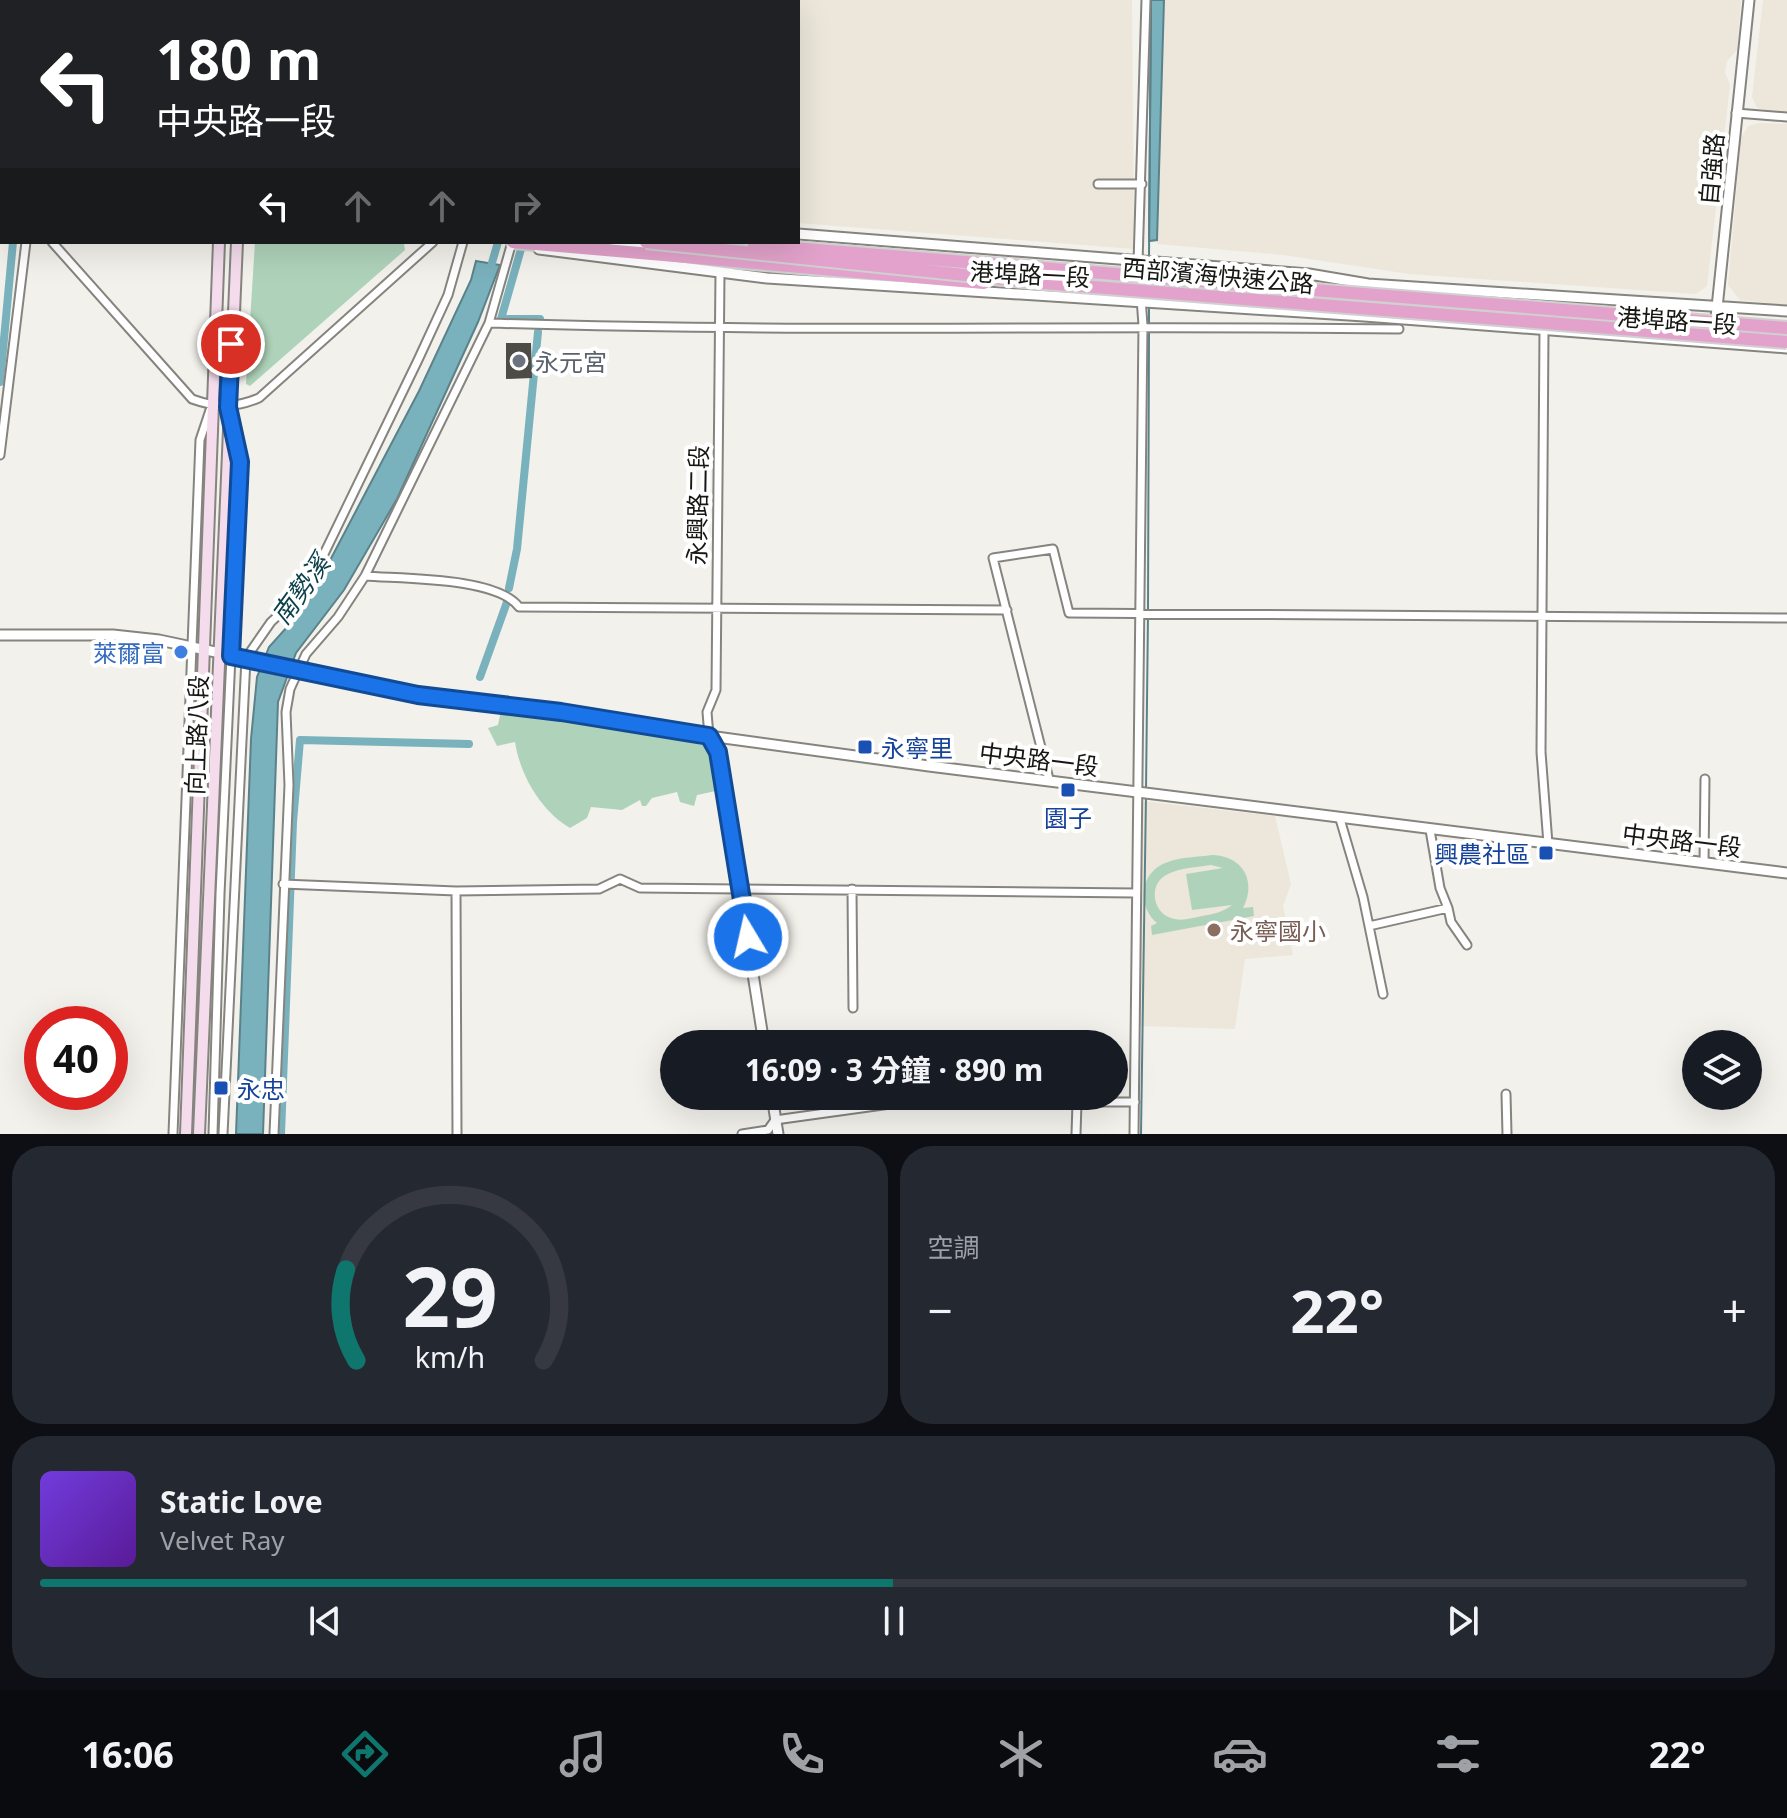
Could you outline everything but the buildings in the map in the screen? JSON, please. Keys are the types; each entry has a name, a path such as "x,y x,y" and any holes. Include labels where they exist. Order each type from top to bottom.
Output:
{"highway":[{"path":"800,243 1062,264 1125,276"},
{"path":"536,244 998,284 1043,283"},
{"name":"西部濱海快速公路","path":"665,244 1043,283 1787,342"},
{"name":"西部濱海快速公路","path":"744,244 1787,328"}],"main road":[{"name":"向上路八段","path":"186,1134 199,765 197,648 219,244"},
{"name":"向上路八段","path":"199,1134 221,764 228,407 237,244"}],"street":[{"path":"1134,1134 1143,325 1138,263 1146,0"},
{"name":"自強路","path":"1713,343 1749,0"},
{"path":"1736,113 1787,117"},
{"path":"1098,184 1142,184"},
{"name":"港埠路一段","path":"800,234 1309,274 1368,284 1787,311"},
{"path":"0,455 26,244"},
{"path":"54,244 192,399 212,406 228,407 259,398 431,244"},
{"path":"223,1134 246,658 271,622 307,589 448,295 462,244"},
{"path":"274,1134 289,785 286,712 294,668 338,617 365,576 489,323 512,244"},
{"name":"港埠路一段","path":"521,244 555,252 720,273 1787,348"},
{"name":"港埠路一段","path":"640,244 1285,296"},
{"name":"永興路二段","path":"709,736 707,712 716,690 720,273"},
{"path":"1285,296 1368,284"},
{"path":"1285,296 1364,316"},
{"path":"489,323 720,328 1143,325 1399,329"},
{"path":"1544,330 1541,752 1548,844"},
{"path":"1049,779 993,558 1053,549 1069,613 1787,618"},
{"path":"365,576 463,584 501,591 512,597 519,607 1007,610"},
{"path":"0,635 113,635 246,658"},
{"path":"173,1134 187,766 197,648"},
{"name":"中央路一段","path":"246,658 418,695 561,712 709,736 1340,819 1787,873"},
{"path":"709,736 718,752 762,1030"},
{"path":"187,766 221,764 213,1134"},
{"path":"1704,863 1705,779"},
{"path":"1340,819 1369,926 1383,994"},
{"path":"1430,830 1440,888 1451,922 1467,945"},
{"path":"283,884 456,891 599,889 620,879 640,888 1135,893"},
{"path":"852,889 853,1008"},
{"path":"456,891 457,1134"},
{"path":"1369,926 1448,908"},
{"path":"1506,1094 1507,1134"},
{"path":"1128,1102 1135,1102"},
{"path":"774,1110 778,1134"},
{"path":"742,1134 768,1130 775,1120 847,1110"},
{"path":"1076,1134 1077,1110"}],"shaded area":[{"path":"800,0 1132,0 1134,249 800,223"},
{"path":"1165,0 1741,0 1737,50 1727,61 1725,72 1730,85 1707,286 1696,294 1409,274 1283,255 1157,244 1159,66"},
{"path":"1763,0 1787,0 1787,114 1757,108 1752,97"},
{"path":"1759,123 1787,124 1787,305 1740,300 1728,285 1741,138 1748,126"},
{"name":"永寧國小","path":"1143,801 1275,816 1291,884 1283,906 1293,955 1245,959 1235,1029 1139,1026"}],"green space":[{"path":"255,244 404,244 405,250 250,386 246,384"},
{"path":"501,710 616,726 711,747 716,791 697,795 694,806 680,802 677,792 652,798 646,806 642,806 640,800 622,810 591,807 587,818 570,828 541,802 527,779 515,742 497,746 488,728 498,725"},
{"path":"1212,855 1232,860 1244,872 1248,888 1243,908 1253,907 1254,916 1152,935 1151,926 1157,923 1146,907 1144,889 1152,873 1173,860","holes":["1211,865 1223,868 1186,874 1192,910 1232,905 1222,911 1183,920 1165,915 1156,904 1157,884 1168,874"]}],"water":[{"path":"1151,0 1164,0 1157,240 1149,241"},
{"path":"476,261 500,265 478,322 397,499 344,590 296,653 278,702 263,1134 236,1134 251,739 257,677 269,647 306,606 419,391 471,280"}],"waterway":[{"path":"1149,257 1151,0"},
{"path":"0,382 13,244"},
{"name":"南勢溪","path":"489,273 497,244"},
{"path":"521,249 501,319 540,319"},
{"path":"1149,307 1149,325"},
{"path":"1148,609 1149,331"},
{"path":"509,588 517,549 538,332"},
{"path":"480,677 507,602"},
{"path":"1146,789 1148,615"},
{"path":"281,1134 293,822 300,740 469,744"},
{"path":"1141,1134 1146,795"}],"place":[{"name":"永元宮","path":"519,361"},
{"name":"萊爾富","path":"181,652"},
{"name":"永寧里","path":"865,747"},
{"name":"園子","path":"1068,790"},
{"name":"興農社區","path":"1546,853"},
{"name":"永寧國小","path":"1214,930"},
{"name":"永忠","path":"221,1088"}],"route":[{"path":"231,344 228,407 240,462 231,656 344,677 418,695 561,712 709,736 718,752 748,937"}]}
